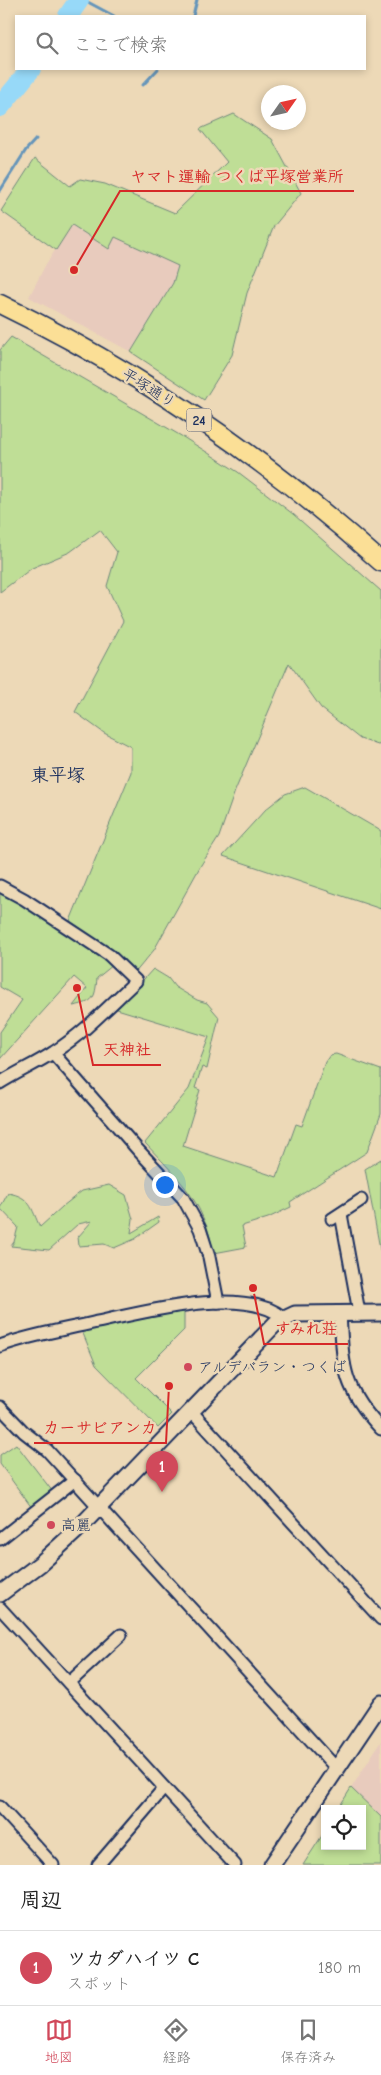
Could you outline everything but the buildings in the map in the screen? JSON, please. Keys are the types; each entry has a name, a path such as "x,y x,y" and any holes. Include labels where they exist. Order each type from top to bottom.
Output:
{"main road":[{"name":"平塚通り","path":"0,304 81,347 198,419 292,486 381,562"}],"street":[{"path":"0,886 109,955 136,981 80,1034 53,1053 19,1070 0,1083"},
{"path":"53,1053 183,1198 200,1229 209,1257 218,1302"},
{"path":"359,1312 336,1216 361,1200"},
{"path":"0,1346 15,1340 186,1304 218,1302 253,1305 270,1309 284,1318"},
{"path":"340,1312 343,1362 351,1389 357,1401 381,1429"},
{"path":"0,1594 56,1551 270,1328 284,1318 295,1314 381,1313"},
{"path":"0,1407 24,1432 47,1450 75,1480 337,1770"},
{"path":"191,1411 381,1619"},
{"path":"0,1539 75,1480"},
{"path":"0,1608 235,1865"},
{"path":"69,1683 121,1636"},
{"path":"272,1865 381,1703"},
{"path":"98,1865 164,1788"},
{"path":"0,1807 54,1865"}],"shaded area":[{"path":"72,225 109,249 115,237 178,266 173,283 131,352 29,297 46,264"},
{"path":"381,1741 381,1865 303,1865 321,1837 321,1850 366,1850 366,1805 341,1805"}],"green space":[{"path":"234,114 272,139 301,193 274,226 247,293 232,355 204,400 131,352 173,283 178,266 115,237 109,249 72,225 56,250 1,211 35,158 70,186 80,179 105,184 175,213 227,162 200,129"},
{"path":"11,337 183,437 238,472 293,514 381,591 381,744 378,745 360,739 321,708 289,663 235,791 219,837 201,865 154,950 134,974 108,947 70,921 131,772 131,747 104,733 75,712 123,621 107,586 117,552 100,530 70,552 32,568 0,592 0,350"},
{"path":"305,787 381,831 381,909 223,856 266,809 285,794"},
{"path":"0,890 42,914 113,965 97,978 92,998 85,1003 73,1006 87,988 74,977 0,1059 0,1032 22,1000 0,987"},
{"path":"153,969 168,978 175,987 197,1000 207,1003 219,1017 207,1069 202,1067 195,1088 200,1090 183,1146 277,1177 296,1124 302,1126 325,1062 330,1055 336,1054 381,1070 381,1114 367,1152 290,1202 291,1207 268,1218 242,1226 246,1247 214,1253 206,1224 193,1198 145,1143 189,1089 209,1037 117,1009"},
{"path":"381,1159 381,1254 365,1169"},
{"path":"109,1185 126,1195 133,1219 131,1233 158,1217 159,1222 135,1239 114,1248 104,1244 79,1246 78,1237 92,1221 78,1224 49,1250 11,1246 18,1227 0,1208 8,1193 21,1197 29,1204 40,1227 82,1191"},
{"path":"184,1311 184,1330 136,1378 172,1414 158,1428 96,1365 82,1331"},
{"path":"16,1444 53,1492 32,1508 0,1464 0,1455"},
{"path":"351,1788 381,1817 381,1865 303,1865 321,1837 321,1850 366,1850 366,1805 340,1805"}],"waterway":[{"path":"69,15 79,0"},
{"path":"84,0 112,15"},
{"path":"193,15 197,0"},
{"path":"0,107 30,70"},
{"path":"143,85 157,70"},
{"path":"0,191 26,150 36,139"}],"place":[{"name":"ヤマト運輸 つくば平塚営業所","path":"74,270"},
{"name":"天神社","path":"77,988"},
{"name":"すみれ荘","path":"253,1288"},
{"name":"アルデバラン・つくば","path":"188,1367"},
{"name":"カーサビアンカ","path":"169,1386"},
{"name":"ツカダハイツ C","path":"162,1492"},
{"name":"高麗","path":"51,1525"}],"district":[{"name":"東平塚","path":"58,775"}]}
